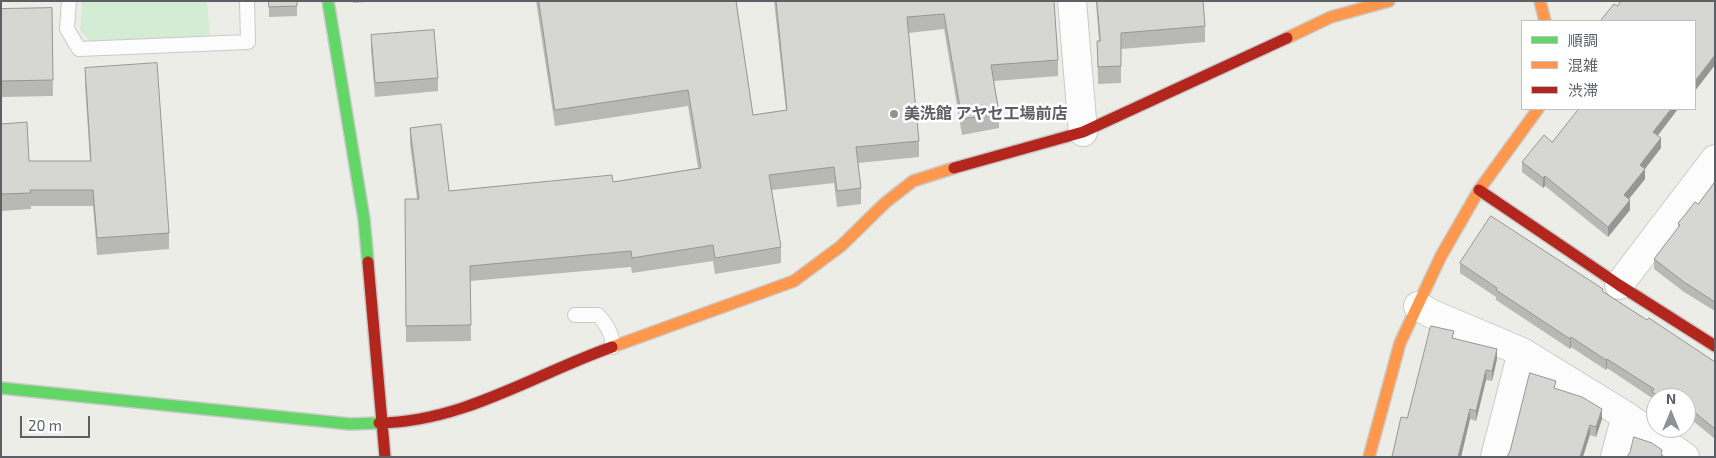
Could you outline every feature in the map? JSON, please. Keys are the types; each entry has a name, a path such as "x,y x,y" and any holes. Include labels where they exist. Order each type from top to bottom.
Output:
{"street":[{"path":"328,1 364,219 385,457"},
{"path":"1072,1 1082,132"},
{"path":"1,388 350,424 414,421 470,406 613,347 794,281 841,246 885,203 913,181 1082,132 1332,17 1389,1"},
{"path":"1540,1 1545,20"},
{"path":"1369,457 1400,343 1441,256 1479,190 1537,110"},
{"path":"1619,285 1715,159"},
{"path":"1479,190 1619,285 1715,346"},
{"path":"1418,306 1522,352 1626,416 1684,457"},
{"path":"1494,457 1522,352"},
{"path":"1615,457 1626,416"}],"lane":[{"path":"69,1 68,29 79,49 248,42 247,1"},
{"path":"575,315 598,315 607,324 612,337 613,347"}],"green space":[{"path":"82,1 207,1 210,36 91,42 80,30"}],"building":[{"path":"269,1 297,1 297,6 269,7"},
{"path":"539,1 736,1 753,115 787,110 776,1 1054,1 1058,60 991,65 999,113 962,119 944,14 907,17 919,141 856,147 861,188 837,191 834,167 769,175 781,247 715,258 713,245 632,258 631,251 470,266 471,325 406,326 405,199 419,199 410,128 441,124 449,191 612,175 613,182 701,168 688,90 555,110"},
{"path":"1097,1 1203,1 1205,26 1121,33 1121,66 1098,67 1097,41 1100,41"},
{"path":"1621,1 1715,1 1715,55 1696,80 1696,20 1601,20 1614,4 1617,6"},
{"path":"52,8 53,80 1,81 1,9"},
{"path":"434,30 438,78 375,83 371,35"},
{"path":"157,63 169,233 97,238 93,190 30,190 31,193 1,194 1,124 27,122 29,161 91,161 85,68"},
{"path":"1578,110 1670,110 1653,132 1661,138 1640,165 1645,169 1624,195 1630,200 1608,227 1545,176 1543,178 1522,162 1544,135 1552,142"},
{"path":"1715,182 1715,302 1684,282 1654,259 1680,225 1678,223 1695,202 1698,204"},
{"path":"1491,216 1603,289 1602,291 1647,320 1649,318 1715,362 1715,429 1696,413 1696,388 1652,388 1571,337 1570,339 1496,290 1497,288 1460,263"},
{"path":"1431,326 1454,331 1452,338 1497,349 1492,371 1486,370 1476,411 1470,409 1458,457 1392,457 1401,417 1407,418"},
{"path":"1530,373 1556,381 1554,388 1582,397 1602,409 1596,427 1590,425 1580,457 1507,457"},
{"path":"1634,437 1652,443 1662,450 1661,455 1665,457 1627,457"}],"traffic: fast":[{"path":"328,1 364,219 368,262"},
{"path":"1,388 350,424 379,423"}],"traffic: slow":[{"path":"1287,38 1331,17 1389,1"},
{"path":"1540,1 1545,20"},
{"path":"1369,457 1400,343 1441,256 1479,190 1537,110"},
{"path":"612,347 794,281 841,246 885,203 913,181 954,168"}],"traffic: jam":[{"path":"954,168 1083,132 1287,38"},
{"path":"1479,190 1619,285 1715,346"},
{"path":"368,262 385,457"},
{"path":"379,423 410,421 469,406 612,347"}],"place":[{"name":"美洗館 アヤセ工場前店","path":"894,114"}]}
